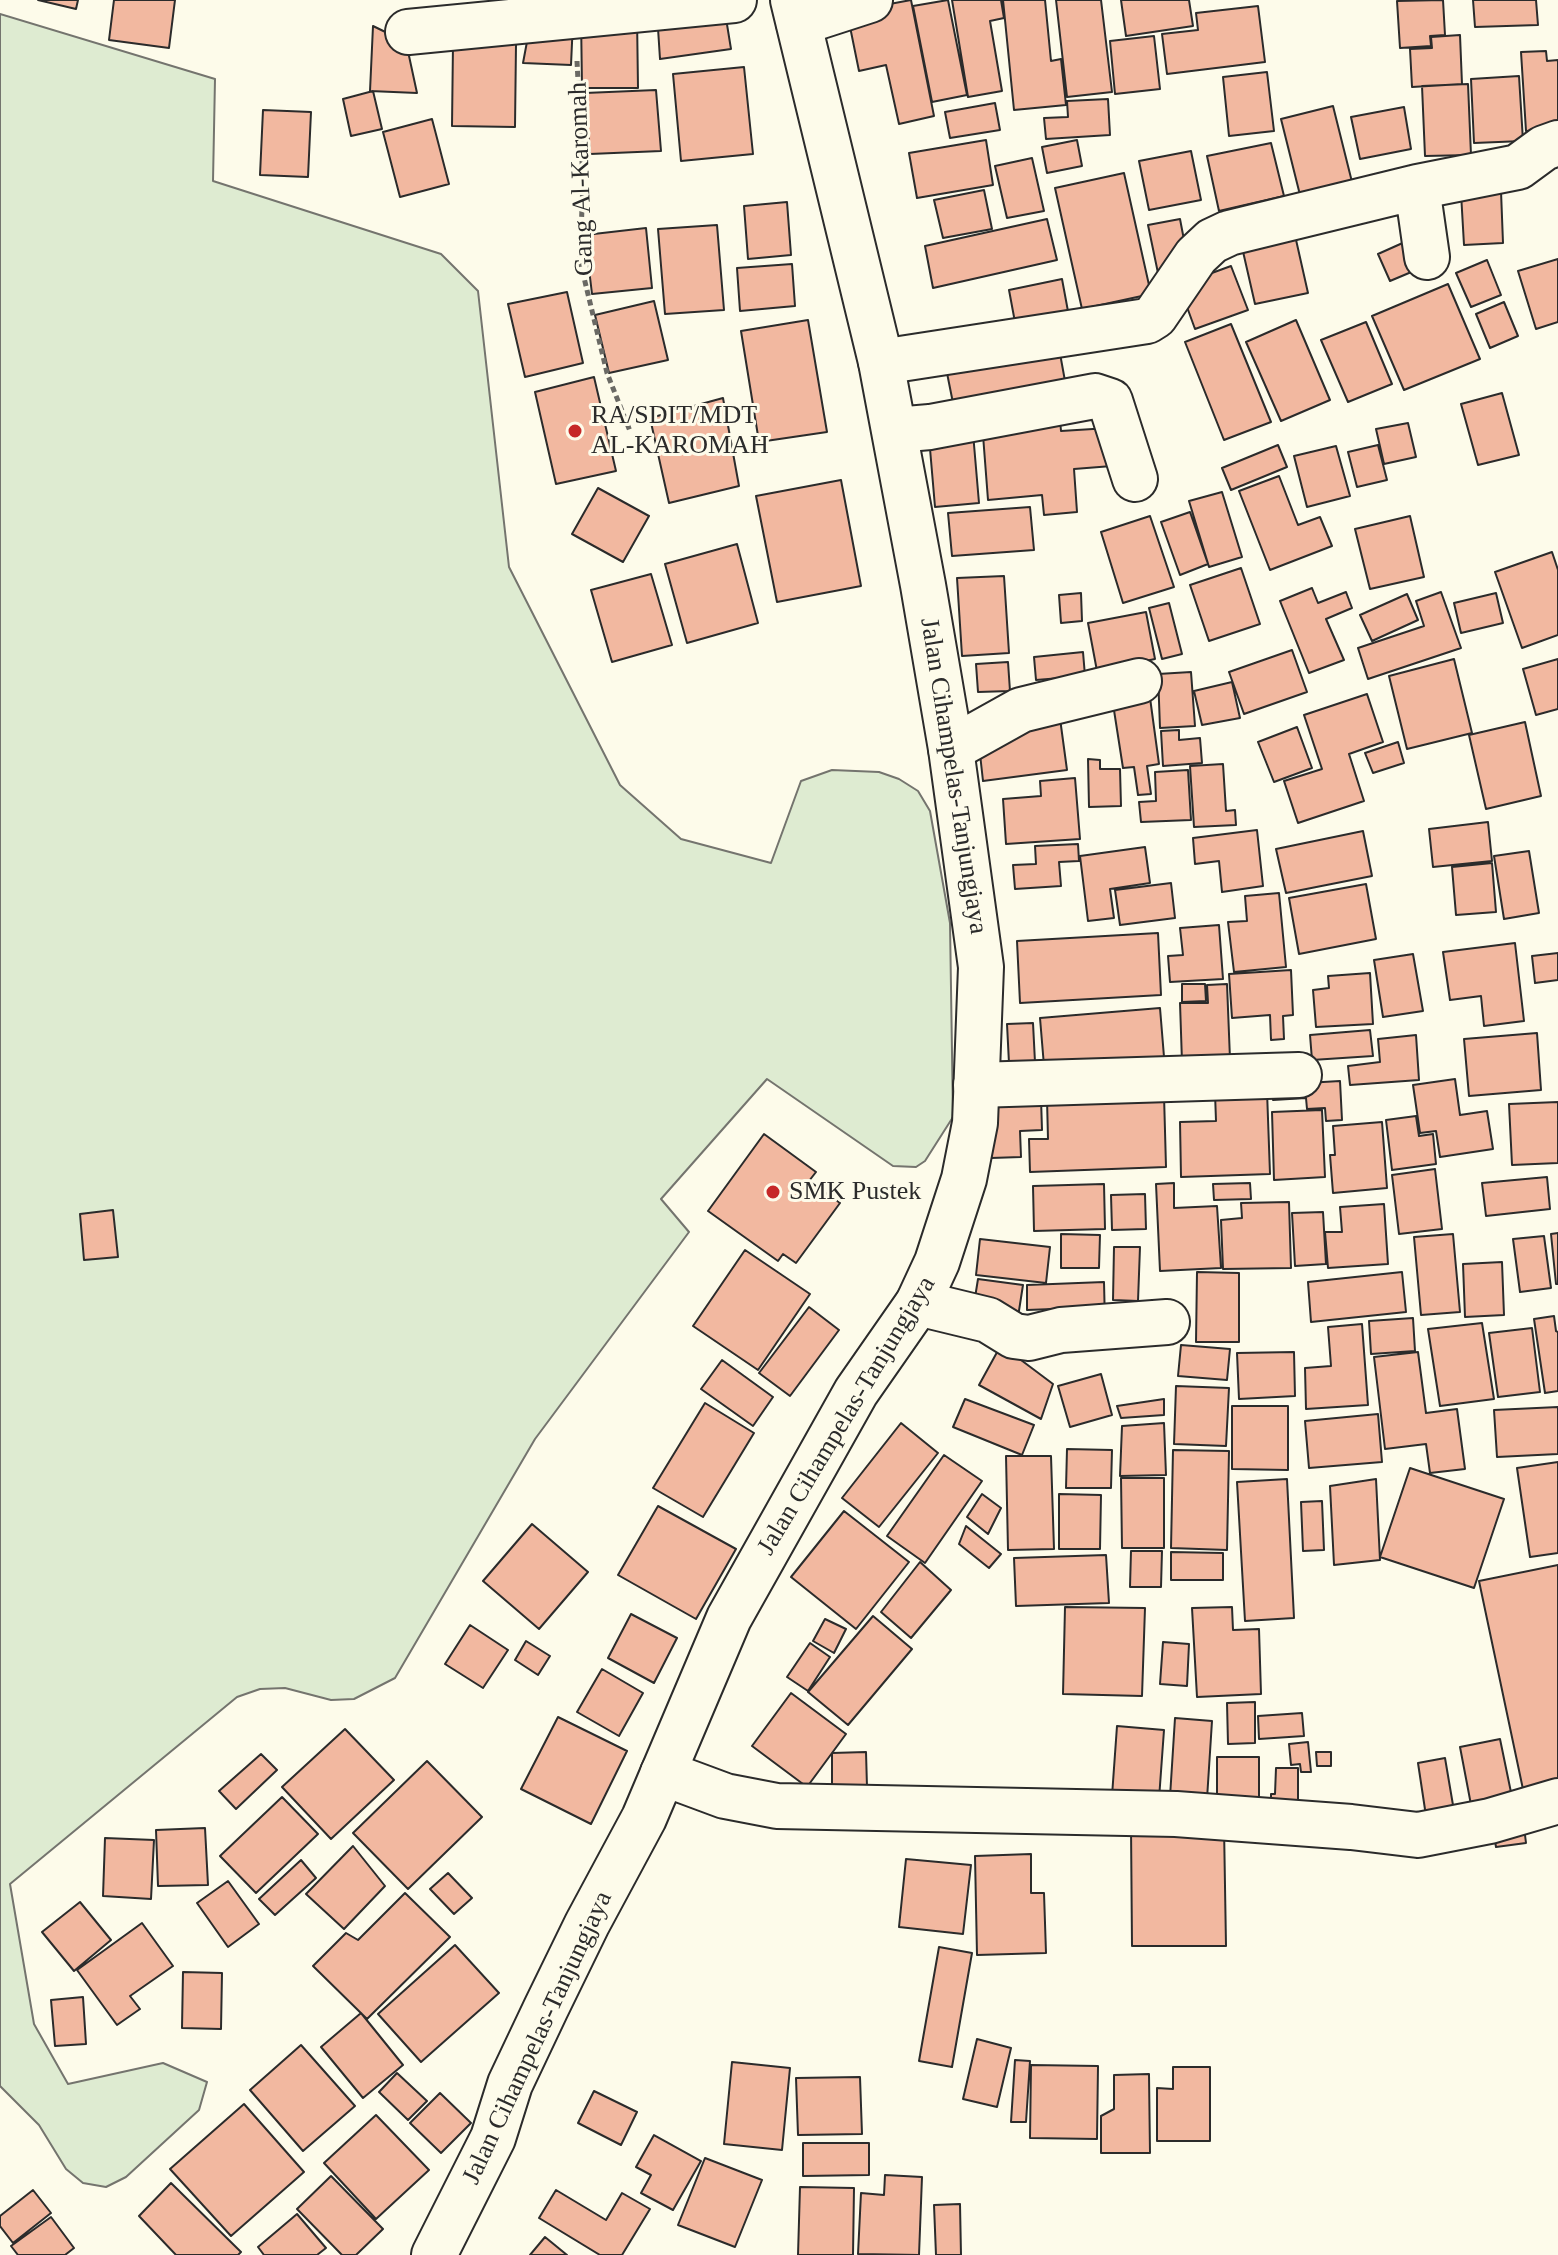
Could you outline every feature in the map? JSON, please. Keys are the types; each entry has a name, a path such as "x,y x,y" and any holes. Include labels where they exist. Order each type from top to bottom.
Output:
{"street":[{"path":"408,32 734,0"},
{"path":"796,12 870,0"},
{"name":"Jalan Cihampelas-Tanjungjaya","path":"434,2255 493,2138 510,2084 540,2020 644,1818 729,1618 856,1392 918,1303 937,1262 964,1179 975,1123 981,967 951,749 881,362 796,12"},
{"path":"881,362 1147,321 1155,316 1196,256 1212,241 1229,233 1417,187 1518,167 1544,148 1558,143"},
{"path":"1417,187 1427,257"},
{"path":"895,430 930,427 1095,396 1110,401 1135,479"},
{"path":"951,749 1021,710 1139,681"},
{"path":"976,1085 1299,1075"},
{"path":"918,1303 988,1320 1014,1336 1029,1338 1061,1330 1167,1322"},
{"path":"663,1773 725,1796 777,1806 1176,1814 1418,1835 1490,1821 1558,1801"}],"path":[{"name":"Gang Al-Karomah","path":"575,16 583,181 580,261 607,373 630,431"}],"green space":[{"path":"0,14 215,79 213,181 441,254 478,291 509,567 620,785 681,839 771,863 801,781 832,770 879,772 899,779 918,791 930,811 950,923 953,1117 925,1161 916,1167 893,1166 767,1079 661,1199 689,1232 535,1439 395,1678 354,1699 331,1700 285,1688 260,1689 237,1697 10,1884 34,2024 68,2084 163,2063 207,2082 199,2110 126,2177 106,2187 83,2183 66,2169 39,2125 0,2086"}],"building":[{"path":"38,0 78,0 76,9"},
{"path":"114,0 175,0 169,48 109,40"},
{"path":"911,0 934,116 899,124 886,65 859,71 847,12"},
{"path":"948,0 967,95 932,102 913,6"},
{"path":"952,0 1001,0 1004,18 990,21 1002,91 968,97"},
{"path":"1003,0 1045,0 1051,61 1061,59 1066,105 1014,110"},
{"path":"1056,0 1101,0 1112,92 1067,97"},
{"path":"1121,0 1189,0 1193,26 1126,36"},
{"path":"1443,0 1445,35 1430,36 1431,46 1400,48 1397,1"},
{"path":"1473,0 1536,0 1538,25 1475,27"},
{"path":"724,6 731,49 660,59 657,13"},
{"path":"1258,6 1265,62 1167,74 1162,34 1198,30 1196,13"},
{"path":"581,16 637,16 638,88 582,88"},
{"path":"573,21 571,65 523,63 529,31"},
{"path":"373,26 406,42 417,93 370,91"},
{"path":"1460,35 1462,84 1412,87 1410,49 1432,48 1431,37"},
{"path":"1154,36 1160,89 1115,94 1110,41"},
{"path":"453,43 516,44 515,127 452,126"},
{"path":"1546,51 1547,61 1558,60 1558,129 1526,131 1521,52"},
{"path":"744,67 753,154 681,161 673,74"},
{"path":"1267,72 1274,131 1229,136 1223,77"},
{"path":"1519,76 1523,141 1474,143 1471,79"},
{"path":"1468,84 1471,155 1425,156 1422,86"},
{"path":"656,90 661,151 590,154 585,93"},
{"path":"373,91 382,129 351,136 343,99"},
{"path":"1108,99 1110,135 1046,139 1044,118 1068,117 1067,101"},
{"path":"995,103 1000,130 950,138 945,112"},
{"path":"1333,106 1352,182 1300,195 1281,119"},
{"path":"1404,107 1411,149 1360,159 1351,117"},
{"path":"263,110 311,112 308,177 260,175"},
{"path":"432,119 449,184 400,197 383,132"},
{"path":"986,140 993,185 917,198 909,153"},
{"path":"1077,140 1082,166 1047,173 1042,147"},
{"path":"1271,143 1284,196 1219,211 1207,156"},
{"path":"1191,151 1201,200 1149,210 1139,161"},
{"path":"1032,158 1044,211 1007,218 995,166"},
{"path":"1124,173 1151,294 1082,309 1055,188"},
{"path":"984,190 992,229 943,238 934,200"},
{"path":"1501,191 1503,243 1464,245 1461,193"},
{"path":"787,202 791,255 748,259 744,206"},
{"path":"1047,219 1057,260 933,288 925,246"},
{"path":"1180,219 1189,266 1158,273 1148,225"},
{"path":"1292,222 1308,293 1255,304 1239,234"},
{"path":"717,225 724,310 665,314 658,229"},
{"path":"646,228 652,288 592,294 585,235"},
{"path":"1416,237 1428,265 1390,281 1378,254"},
{"path":"1558,259 1558,322 1536,329 1518,271"},
{"path":"1487,260 1501,295 1471,307 1456,273"},
{"path":"792,264 795,306 740,311 737,268"},
{"path":"1231,266 1248,310 1195,329 1179,285"},
{"path":"1062,279 1070,322 1017,333 1009,290"},
{"path":"1448,284 1480,359 1404,390 1372,316"},
{"name":"RA/SDIT/MDT AL-KAROMAH","path":"567,292 583,363 525,377 508,304"},
{"path":"654,301 668,360 609,373 595,315"},
{"path":"1504,302 1518,336 1490,348 1476,314"},
{"path":"808,320 827,432 759,442 741,331"},
{"path":"1296,320 1330,400 1281,421 1246,342"},
{"path":"1366,322 1392,384 1348,402 1321,340"},
{"path":"1231,324 1271,422 1224,440 1185,342"},
{"path":"1057,337 1065,381 953,403 944,358"},
{"name":"RA/SDIT/MDT AL-KAROMAH","path":"594,377 616,471 556,484 535,392"},
{"path":"1502,393 1519,455 1478,465 1461,404"},
{"path":"723,398 739,486 669,503 650,418"},
{"path":"1059,409 1061,431 1109,428 1112,466 1074,469 1077,512 1044,515 1042,495 988,500 983,435"},
{"path":"1408,423 1416,457 1384,464 1376,429"},
{"path":"973,433 979,503 935,507 929,437"},
{"path":"1278,445 1287,467 1231,490 1222,468"},
{"path":"1378,445 1387,480 1357,487 1348,452"},
{"path":"1336,446 1350,496 1307,507 1294,456"},
{"path":"1279,476 1298,525 1320,517 1332,546 1270,570 1239,491"},
{"path":"841,480 861,586 777,602 756,496"},
{"name":"RA/SDIT/MDT AL-KAROMAH","path":"598,488 649,516 623,562 572,534"},
{"path":"1222,492 1242,557 1209,567 1189,501"},
{"path":"1030,507 1034,550 952,556 948,513"},
{"path":"1190,512 1208,564 1180,575 1161,522"},
{"path":"1150,516 1174,587 1123,603 1101,532"},
{"path":"1410,516 1424,577 1370,589 1355,529"},
{"path":"737,544 758,623 687,643 665,564"},
{"path":"1552,552 1558,570 1558,635 1522,648 1495,572"},
{"path":"1241,568 1260,624 1209,641 1190,585"},
{"path":"651,574 672,645 612,662 591,590"},
{"path":"1004,576 1009,653 962,656 957,578"},
{"path":"1312,588 1318,603 1346,592 1352,608 1326,619 1344,660 1309,673 1280,601"},
{"path":"1441,592 1461,648 1368,679 1358,648 1424,626 1416,601"},
{"path":"1081,593 1082,621 1061,623 1059,595"},
{"path":"1496,593 1503,623 1461,633 1454,603"},
{"path":"1407,594 1418,620 1372,641 1360,615"},
{"path":"1169,603 1182,654 1162,659 1149,608"},
{"path":"1146,612 1155,659 1097,671 1088,623"},
{"path":"1292,650 1307,692 1244,714 1229,672"},
{"path":"1083,652 1085,676 1036,680 1034,657"},
{"path":"1454,659 1472,733 1407,749 1389,676"},
{"path":"1558,659 1558,709 1536,715 1523,669"},
{"path":"1008,662 1010,691 978,692 976,664"},
{"path":"1191,672 1195,726 1160,728 1158,674"},
{"path":"1232,682 1240,718 1202,725 1194,691"},
{"path":"1148,683 1159,764 1147,766 1151,794 1138,795 1134,767 1123,768 1111,691"},
{"path":"1367,694 1383,742 1349,754 1364,801 1298,823 1284,781 1322,769 1304,715"},
{"path":"1059,711 1067,770 983,781 979,745"},
{"path":"1525,722 1541,796 1486,809 1469,735"},
{"path":"1297,727 1312,768 1274,782 1258,742"},
{"path":"1179,730 1179,740 1200,738 1202,763 1163,766 1161,731"},
{"path":"1398,742 1404,763 1373,773 1365,753"},
{"path":"1088,759 1100,760 1100,769 1120,769 1121,806 1089,807"},
{"path":"1223,764 1226,811 1235,810 1236,825 1194,827 1190,766"},
{"path":"1188,770 1191,820 1141,822 1139,802 1156,801 1155,772"},
{"path":"1075,778 1080,839 1006,844 1003,799 1041,796 1040,781"},
{"path":"1488,822 1492,861 1433,867 1429,829"},
{"path":"1257,830 1263,886 1222,892 1219,861 1195,864 1193,838"},
{"path":"1363,831 1372,876 1286,893 1276,849"},
{"path":"1078,844 1079,861 1059,862 1061,886 1015,889 1013,865 1036,864 1035,846"},
{"path":"1145,847 1150,883 1110,889 1114,918 1088,921 1080,856"},
{"path":"1529,851 1539,913 1504,919 1494,856"},
{"path":"1492,863 1496,912 1456,915 1452,867"},
{"path":"1171,883 1175,918 1120,925 1115,890"},
{"path":"1366,884 1376,939 1299,954 1289,898"},
{"path":"1279,893 1286,967 1234,972 1228,922 1247,921 1245,896"},
{"path":"1219,925 1223,979 1170,982 1168,956 1183,955 1180,928"},
{"path":"1158,933 1161,995 1020,1003 1017,941"},
{"path":"1515,943 1524,1021 1484,1026 1481,996 1450,1000 1443,952"},
{"path":"1558,953 1558,980 1535,983 1532,956"},
{"path":"1413,954 1423,1011 1383,1017 1374,960"},
{"path":"1291,970 1293,1015 1283,1016 1284,1039 1271,1040 1270,1015 1232,1018 1229,974"},
{"path":"1370,973 1373,1024 1316,1027 1313,990 1329,988 1328,976"},
{"path":"1182,984 1205,984 1206,1001 1182,1002"},
{"path":"1227,984 1230,1059 1182,1062 1180,1003 1208,1003 1207,985"},
{"path":"1160,1008 1165,1069 1045,1078 1040,1018"},
{"path":"1033,1023 1036,1082 1010,1083 1007,1024"},
{"path":"1370,1030 1373,1056 1312,1060 1310,1035"},
{"path":"1537,1033 1541,1090 1469,1096 1464,1039"},
{"path":"1416,1035 1419,1080 1350,1085 1348,1066 1380,1062 1378,1039"},
{"path":"1455,1079 1460,1115 1487,1111 1493,1149 1440,1157 1436,1131 1420,1133 1413,1085"},
{"path":"1340,1081 1342,1120 1326,1121 1325,1108 1307,1109 1306,1098 1273,1100 1272,1085"},
{"path":"1267,1091 1270,1174 1181,1177 1180,1122 1216,1121 1215,1093"},
{"path":"1164,1095 1166,1167 1030,1172 1029,1139 1048,1139 1047,1099"},
{"path":"1041,1098 1042,1130 1020,1131 1021,1157 991,1158 990,1100"},
{"path":"1558,1102 1558,1163 1512,1165 1509,1104"},
{"path":"1322,1110 1325,1177 1274,1180 1272,1112"},
{"path":"1416,1116 1419,1136 1433,1134 1436,1164 1392,1170 1386,1120"},
{"path":"1382,1122 1387,1188 1333,1193 1330,1155 1335,1155 1333,1126"},
{"name":"SMK Pustek","path":"764,1134 816,1172 809,1181 840,1203 796,1263 783,1254 778,1261 708,1211"},
{"path":"1435,1169 1442,1229 1399,1234 1392,1175"},
{"path":"1547,1177 1550,1209 1486,1216 1482,1183"},
{"path":"1174,1183 1174,1208 1217,1206 1221,1268 1160,1271 1156,1184"},
{"path":"1250,1183 1251,1199 1214,1200 1213,1184"},
{"path":"1104,1184 1105,1229 1034,1231 1033,1186"},
{"path":"1145,1194 1146,1229 1112,1230 1111,1195"},
{"path":"1289,1202 1291,1268 1223,1269 1221,1220 1242,1218 1241,1203"},
{"path":"1384,1204 1388,1264 1328,1268 1325,1232 1342,1232 1340,1207"},
{"path":"113,1210 118,1257 84,1260 80,1214"},
{"path":"1323,1212 1326,1264 1295,1266 1292,1213"},
{"path":"1558,1233 1558,1284 1556,1284 1551,1234"},
{"path":"1061,1234 1100,1235 1099,1268 1061,1268"},
{"path":"1453,1234 1460,1312 1421,1315 1414,1237"},
{"path":"1544,1236 1551,1288 1520,1292 1513,1239"},
{"path":"980,1239 1050,1247 1046,1283 976,1275"},
{"path":"1114,1247 1140,1247 1138,1301 1113,1300"},
{"path":"745,1250 810,1294 758,1370 693,1326"},
{"path":"1502,1262 1504,1315 1465,1317 1463,1264"},
{"path":"1197,1272 1239,1273 1239,1342 1196,1342"},
{"path":"1402,1272 1406,1312 1311,1322 1308,1282"},
{"path":"978,1279 1023,1285 1018,1317 973,1310"},
{"path":"1104,1282 1105,1324 1053,1326 1053,1309 1027,1310 1027,1285"},
{"path":"809,1307 839,1330 790,1396 759,1373"},
{"path":"1554,1316 1558,1332 1558,1391 1545,1393 1534,1319"},
{"path":"1413,1318 1415,1351 1371,1354 1369,1321"},
{"path":"1482,1323 1494,1399 1440,1406 1428,1329"},
{"path":"1362,1324 1368,1405 1306,1409 1305,1368 1331,1366 1328,1327"},
{"path":"1532,1328 1540,1392 1498,1397 1489,1333"},
{"path":"1001,1345 1053,1384 1041,1419 979,1385"},
{"path":"1181,1345 1230,1349 1227,1380 1178,1376"},
{"path":"1294,1352 1295,1396 1239,1399 1237,1353"},
{"path":"1418,1352 1426,1413 1457,1409 1465,1469 1430,1473 1426,1444 1385,1449 1374,1357"},
{"path":"722,1360 773,1397 753,1426 701,1389"},
{"path":"1101,1374 1112,1415 1070,1427 1058,1386"},
{"path":"1176,1386 1229,1388 1226,1446 1174,1444"},
{"path":"965,1399 1034,1425 1022,1455 953,1427"},
{"path":"1164,1399 1164,1415 1121,1418 1117,1406"},
{"path":"705,1403 754,1433 703,1517 653,1488"},
{"path":"1232,1406 1288,1406 1288,1470 1232,1469"},
{"path":"1558,1407 1558,1454 1497,1457 1494,1410"},
{"path":"1378,1414 1382,1462 1309,1468 1305,1421"},
{"path":"901,1423 938,1453 879,1527 842,1498"},
{"path":"1164,1423 1166,1475 1120,1476 1122,1426"},
{"path":"1067,1449 1112,1450 1111,1488 1066,1488"},
{"path":"1173,1450 1229,1451 1227,1550 1171,1548"},
{"path":"944,1455 982,1481 925,1563 887,1536"},
{"path":"1006,1456 1051,1456 1054,1549 1008,1550"},
{"path":"1558,1462 1558,1553 1530,1557 1517,1468"},
{"path":"1410,1468 1504,1499 1474,1588 1380,1557"},
{"path":"1121,1478 1164,1478 1164,1548 1122,1548"},
{"path":"1287,1479 1294,1618 1245,1621 1237,1482"},
{"path":"1376,1479 1380,1560 1334,1565 1330,1486"},
{"path":"982,1494 1001,1508 988,1534 967,1517"},
{"path":"1059,1494 1101,1495 1100,1549 1059,1549"},
{"path":"1322,1501 1324,1550 1303,1551 1301,1502"},
{"path":"658,1506 736,1549 696,1619 618,1575"},
{"path":"844,1511 909,1562 856,1629 791,1577"},
{"path":"532,1524 588,1572 539,1629 483,1581"},
{"path":"966,1526 1001,1554 989,1568 959,1544"},
{"path":"1131,1551 1162,1551 1161,1587 1130,1587"},
{"path":"1171,1552 1223,1553 1223,1580 1171,1580"},
{"path":"1106,1555 1109,1603 1016,1606 1014,1558"},
{"path":"920,1562 951,1590 911,1638 881,1612"},
{"path":"1558,1565 1558,1787 1524,1794 1479,1581"},
{"path":"1065,1607 1145,1608 1142,1696 1063,1694"},
{"path":"1232,1607 1233,1630 1259,1629 1261,1694 1197,1697 1192,1608"},
{"path":"631,1614 677,1638 654,1683 608,1658"},
{"path":"873,1616 912,1649 848,1725 808,1692"},
{"path":"825,1619 846,1629 834,1653 813,1641"},
{"path":"470,1625 508,1650 483,1688 445,1664"},
{"path":"526,1641 550,1656 538,1675 515,1660"},
{"path":"1163,1642 1189,1644 1187,1686 1160,1684"},
{"path":"810,1643 830,1657 808,1691 787,1677"},
{"path":"602,1669 643,1693 619,1736 577,1712"},
{"path":"791,1693 846,1734 807,1787 752,1746"},
{"path":"1255,1702 1255,1743 1228,1744 1227,1703"},
{"path":"1302,1713 1304,1736 1259,1739 1258,1716"},
{"path":"558,1717 627,1751 591,1824 521,1789"},
{"path":"1175,1718 1212,1721 1207,1799 1170,1797"},
{"path":"1117,1726 1164,1730 1159,1799 1112,1796"},
{"path":"345,1729 394,1780 331,1839 282,1787"},
{"path":"1500,1739 1513,1802 1472,1810 1460,1747"},
{"path":"1308,1742 1311,1772 1301,1772 1300,1764 1291,1765 1289,1744"},
{"path":"866,1752 867,1787 832,1787 832,1753"},
{"path":"1316,1752 1331,1752 1331,1766 1317,1766"},
{"path":"261,1754 277,1770 236,1809 219,1791"},
{"path":"1217,1757 1259,1757 1259,1808 1217,1808"},
{"path":"1445,1758 1454,1811 1426,1816 1418,1763"},
{"path":"427,1761 482,1817 408,1889 353,1833"},
{"path":"1276,1768 1298,1768 1298,1807 1271,1806 1271,1794 1275,1794"},
{"path":"282,1797 318,1834 256,1893 220,1856"},
{"path":"1523,1819 1526,1843 1496,1847 1492,1824"},
{"path":"1224,1826 1226,1946 1132,1946 1131,1827"},
{"path":"205,1828 208,1885 158,1886 156,1830"},
{"path":"105,1838 154,1840 151,1899 103,1896"},
{"path":"353,1846 385,1886 344,1929 306,1894"},
{"path":"1031,1854 1031,1893 1044,1893 1046,1953 977,1955 975,1856"},
{"path":"906,1859 971,1865 963,1934 899,1927"},
{"path":"301,1860 316,1878 275,1915 259,1899"},
{"path":"448,1873 472,1898 454,1914 430,1889"},
{"path":"228,1881 259,1924 228,1947 197,1903"},
{"path":"405,1893 450,1937 367,2019 313,1966 346,1933 358,1940"},
{"path":"80,1902 111,1940 74,1971 42,1932"},
{"path":"142,1923 173,1966 130,1996 140,2009 117,2025 77,1970"},
{"path":"455,1945 499,1993 421,2062 378,2014"},
{"path":"939,1947 972,1953 952,2067 919,2061"},
{"path":"183,1972 222,1973 221,2029 182,2028"},
{"path":"83,1997 86,2044 55,2046 51,2000"},
{"path":"361,2013 403,2065 363,2098 321,2047"},
{"path":"977,2039 1011,2048 997,2107 963,2099"},
{"path":"301,2045 355,2106 303,2151 250,2090"},
{"path":"1015,2060 1030,2061 1026,2122 1011,2122"},
{"path":"732,2062 790,2068 782,2150 724,2144"},
{"path":"1031,2065 1098,2066 1097,2139 1030,2138"},
{"path":"1173,2067 1210,2067 1210,2141 1157,2141 1157,2088 1173,2089"},
{"path":"397,2073 427,2101 408,2120 379,2092"},
{"path":"1149,2074 1150,2153 1101,2153 1101,2116 1114,2109 1114,2075"},
{"path":"860,2077 862,2134 798,2135 796,2078"},
{"path":"594,2091 637,2112 621,2145 578,2123"},
{"path":"440,2093 471,2123 441,2153 410,2123"},
{"path":"244,2104 304,2172 231,2236 170,2169"},
{"path":"376,2115 429,2170 376,2219 324,2163"},
{"path":"654,2135 701,2161 673,2210 641,2193 651,2175 636,2167"},
{"path":"803,2143 869,2143 869,2175 803,2176"},
{"path":"705,2158 762,2180 735,2247 678,2225"},
{"path":"885,2175 922,2177 919,2255 858,2254 861,2193 884,2195"},
{"path":"331,2176 383,2229 356,2255 342,2255 297,2209"},
{"path":"171,2183 241,2252 238,2255 176,2255 139,2216"},
{"path":"800,2187 854,2188 853,2255 798,2255"},
{"path":"33,2190 51,2213 13,2243 0,2226 0,2216"},
{"path":"556,2190 606,2220 622,2193 650,2209 622,2255 600,2255 539,2218"},
{"path":"960,2204 961,2255 936,2255 934,2205"},
{"path":"297,2214 326,2248 317,2255 264,2255 258,2247"},
{"path":"51,2217 74,2248 65,2255 18,2255 11,2246"},
{"path":"545,2237 567,2255 530,2255"}],"place":[{"name":"RA/SDIT/MDT AL-KAROMAH","path":"575,431"},
{"name":"SMK Pustek","path":"773,1192"}]}
